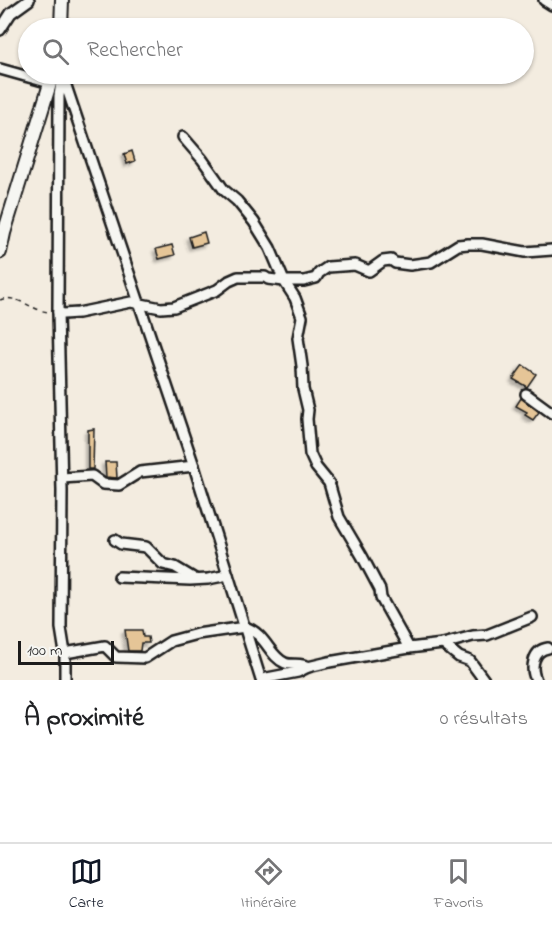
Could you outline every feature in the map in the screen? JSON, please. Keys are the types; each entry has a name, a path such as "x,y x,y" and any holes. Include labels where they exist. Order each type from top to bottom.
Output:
{"main road":[{"path":"61,18 62,0"},
{"path":"0,252 4,233 55,84"}],"street":[{"path":"0,30 11,13 29,0"},
{"path":"544,0 552,5"},
{"path":"0,69 18,72"},
{"path":"57,84 58,312 62,477 61,628 66,653 65,680"},
{"path":"60,84 139,303 194,466 261,680"},
{"path":"183,137 224,190 237,201 254,222 295,298 302,317 298,338 303,389 308,410 310,454 316,467 329,483 339,517 362,556 380,590 381,598 409,648"},
{"path":"58,312 78,313 126,303 139,303 161,308 174,307 217,290 229,280 238,277 304,281 316,278 318,273 328,267 356,265 369,271 383,261 391,260 395,263 410,265 431,262 458,245 482,244 525,252 552,250"},
{"path":"526,394 552,413"},
{"path":"62,477 92,476 103,484 119,485 140,472 194,466"},
{"path":"115,540 121,544 146,547 163,564 175,567 195,579"},
{"path":"118,577 195,579 228,575"},
{"path":"267,680 272,675 298,672 308,667 486,635 532,617"},
{"path":"66,653 105,646 116,657 145,658 171,640 245,627 263,639 271,652 286,663 303,664 308,667"},
{"path":"443,644 459,657 470,661 483,680"},
{"path":"536,680 532,668 536,656 542,649 548,648"}],"path":[{"path":"0,300 8,298 19,300 44,312 58,312"}],"building":[{"path":"132,151 135,161 127,164 124,154"},
{"path":"204,232 207,243 192,247 189,237"},
{"path":"172,245 175,255 159,259 156,249"},
{"path":"523,365 536,374 527,387 513,379"},
{"path":"521,398 539,412 533,420 525,415 527,412 516,406"},
{"path":"94,429 93,469 88,469 88,430"},
{"path":"105,462 116,462 117,478 106,477"},
{"path":"125,630 142,630 143,637 148,637 149,643 141,643 140,651 128,651"}]}
